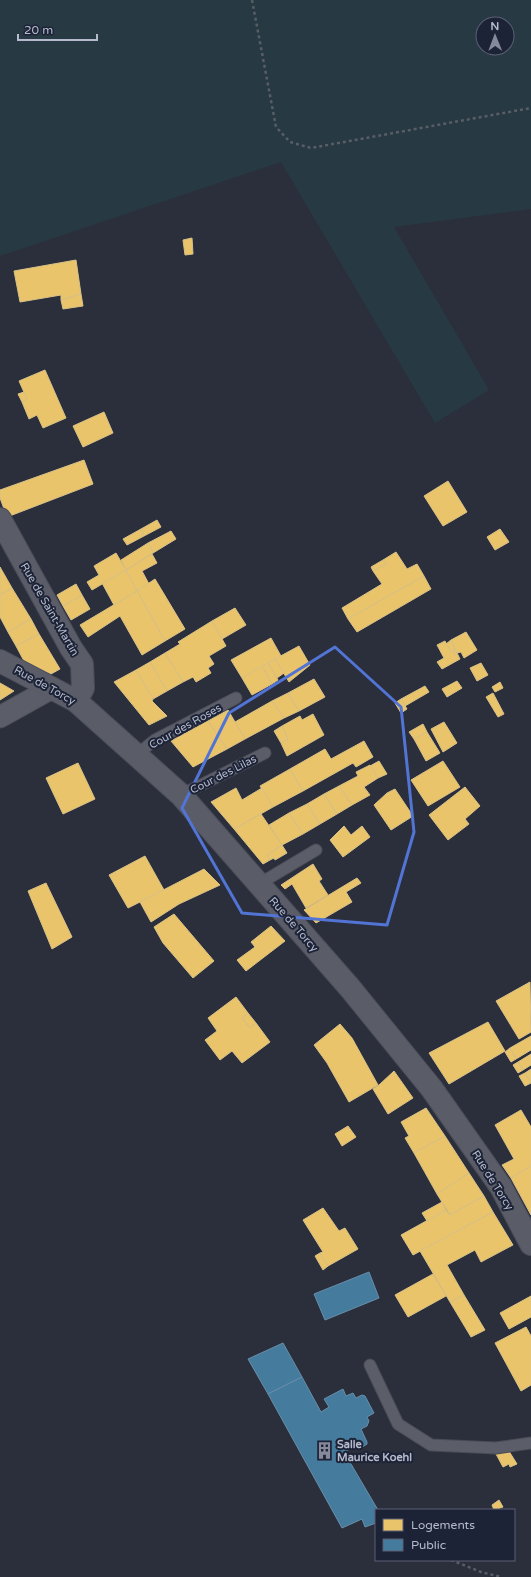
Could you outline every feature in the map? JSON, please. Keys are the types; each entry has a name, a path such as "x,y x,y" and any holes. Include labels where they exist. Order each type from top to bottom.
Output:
{"street":[{"name":"Rue de Saint-Martin","path":"0,519 67,641 82,664 83,688 76,701"},
{"name":"Rue de Torcy","path":"0,661 76,701 182,796 350,988 432,1089 501,1187 531,1244"},
{"path":"0,717 52,688"}],"lane":[{"name":"Cour des Roses","path":"136,755 155,740 236,698"},
{"name":"Cour des Lilas","path":"182,796 265,753"},
{"path":"259,884 316,850"},
{"path":"370,1364 398,1424 431,1445 496,1448 531,1443"}],"path":[{"path":"252,0 276,128 290,142 311,148 531,108"},
{"path":"454,1561 481,1572 501,1577"}],"highlighted area":[{"path":"335,647 401,707 414,832 387,925 242,913 182,808 229,713"}],"shaded area":[{"path":"0,0 531,0 531,209 394,227 489,390 435,423 281,162 0,256"}],"building: Logements":[{"path":"192,238 193,254 185,255 183,240"},
{"path":"76,260 81,294 61,300 61,295 20,302 14,271"},
{"path":"81,294 83,306 63,309 61,300"},
{"path":"45,370 66,418 43,428 37,415 29,419 22,402 27,399 19,381"},
{"path":"24,392 27,399 22,402 18,394"},
{"path":"104,412 113,433 83,447 73,426"},
{"path":"84,460 93,484 7,517 0,498 0,490"},
{"path":"448,481 467,512 443,526 424,496"},
{"path":"157,520 161,527 144,536 141,529"},
{"path":"141,529 144,536 127,545 123,539"},
{"path":"500,529 509,542 495,550 487,537"},
{"path":"171,531 176,539 153,553 148,543"},
{"path":"148,543 153,553 126,570 121,560"},
{"path":"396,552 407,569 417,564 424,576 348,619 342,608 382,584 373,571 386,564 383,560"},
{"path":"116,553 126,570 92,590 87,582 99,575 94,566"},
{"path":"152,554 157,563 142,571 149,584 137,591 126,570"},
{"path":"383,560 386,564 373,571 371,567"},
{"path":"0,567 12,588 0,595"},
{"path":"126,570 137,591 114,605 102,583"},
{"path":"424,576 431,589 357,632 348,619"},
{"path":"155,579 185,629 165,641 137,591"},
{"path":"76,584 82,595 63,606 57,595"},
{"path":"12,588 31,619 8,632 0,617 0,595"},
{"path":"137,591 165,641 142,655 120,616 88,637 80,625"},
{"path":"82,595 90,609 71,620 63,606"},
{"path":"235,608 246,625 222,639 212,621"},
{"path":"31,619 39,634 16,646 8,632"},
{"path":"212,621 226,646 209,656 214,664 208,668 211,673 196,682 193,677 183,682 165,653 180,644 178,642"},
{"path":"466,632 477,650 464,658 461,652 457,653 451,640"},
{"path":"39,634 60,669 51,674 24,661 16,646"},
{"path":"271,638 281,656 242,678 231,660"},
{"path":"451,640 457,653 455,655 453,650 451,652 446,644"},
{"path":"445,641 451,652 453,650 455,655 457,653 460,659 442,669 437,662 444,658 437,645"},
{"path":"299,646 310,665 289,682 275,659"},
{"path":"165,653 183,682 167,691 150,662"},
{"path":"275,659 284,673 277,678 268,663"},
{"path":"150,662 167,691 153,699 136,670"},
{"path":"268,663 278,680 272,684 262,666"},
{"path":"481,663 488,675 477,681 470,668"},
{"path":"262,666 272,684 252,695 242,678"},
{"path":"136,670 153,699 152,701 167,716 149,725 114,682"},
{"path":"314,679 325,697 299,711 288,693"},
{"path":"457,681 462,688 447,697 442,689"},
{"path":"500,682 503,688 495,692 492,687"},
{"path":"0,683 14,691 0,700"},
{"path":"425,686 429,692 405,706 401,699"},
{"path":"288,693 299,711 284,718 272,701"},
{"path":"493,693 504,714 498,717 486,697"},
{"path":"401,699 407,709 401,713 395,703"},
{"path":"272,701 284,718 245,739 235,722"},
{"path":"228,710 245,739 227,749 208,721"},
{"path":"313,714 324,735 287,756 281,743 288,739 282,726 300,716 302,720"},
{"path":"208,721 227,749 193,767 171,741"},
{"path":"444,722 457,743 443,752 431,729"},
{"path":"423,724 427,732 414,739 409,732"},
{"path":"282,726 288,739 281,743 274,731"},
{"path":"427,732 440,753 426,761 414,739"},
{"path":"364,741 373,757 356,767 353,763 303,791 290,769 325,749 331,759"},
{"path":"379,761 387,774 378,778 370,766"},
{"path":"443,761 460,787 428,806 411,780"},
{"path":"78,763 95,799 63,814 46,778"},
{"path":"370,765 378,778 364,787 370,795 352,805 339,786 358,776 356,772"},
{"path":"290,769 303,791 273,807 260,786"},
{"path":"339,786 352,805 337,814 324,794"},
{"path":"465,787 480,806 465,819 469,824 448,840 429,815"},
{"path":"236,788 242,800 262,788 273,807 234,829 211,802"},
{"path":"395,789 413,816 391,830 374,805 387,793"},
{"path":"324,794 337,814 320,824 307,804"},
{"path":"307,804 320,824 303,834 289,813"},
{"path":"289,813 303,834 282,845 269,825"},
{"path":"261,814 282,845 267,855 270,860 263,864 234,829"},
{"path":"344,826 351,835 362,826 370,837 343,857 330,840"},
{"path":"282,845 287,853 275,860 274,858 270,860 267,855"},
{"path":"145,856 164,890 128,908 109,875"},
{"path":"313,864 322,879 319,881 328,895 306,908 292,884 285,889 281,885"},
{"path":"204,869 220,885 179,904 151,922 140,902"},
{"path":"357,878 361,883 346,892 352,902 316,923 304,910"},
{"path":"46,883 72,937 52,949 28,891"},
{"path":"174,914 214,961 193,978 163,943 154,927"},
{"path":"271,926 285,941 246,971 237,960 255,947 251,942"},
{"path":"530,982 531,1032 519,1039 496,1001"},
{"path":"236,997 248,1013 242,1018 250,1028 256,1023 270,1042 242,1063 232,1051 220,1060 205,1040 217,1031 208,1018"},
{"path":"248,1013 256,1023 250,1028 242,1018"},
{"path":"488,1022 505,1051 449,1084 429,1053"},
{"path":"340,1024 352,1038 378,1085 349,1102 327,1063 314,1045"},
{"path":"531,1036 531,1050 516,1059 510,1048"},
{"path":"510,1048 516,1059 511,1062 505,1052"},
{"path":"531,1054 531,1065 523,1070 518,1062"},
{"path":"518,1062 523,1070 518,1073 513,1065"},
{"path":"531,1069 531,1083 525,1073"},
{"path":"394,1071 413,1098 388,1114 373,1089"},
{"path":"525,1073 531,1083 525,1086 519,1076"},
{"path":"426,1108 445,1136 414,1153 405,1138 409,1136 401,1122"},
{"path":"521,1110 531,1127 531,1166 511,1178 502,1165 514,1159 495,1125"},
{"path":"348,1126 356,1137 342,1146 335,1134"},
{"path":"445,1136 469,1173 437,1194 414,1153"},
{"path":"531,1166 531,1215 511,1178"},
{"path":"469,1173 484,1196 450,1215 437,1194"},
{"path":"484,1196 493,1212 413,1255 401,1235 446,1210 450,1215"},
{"path":"442,1202 446,1210 427,1221 422,1213"},
{"path":"323,1208 339,1231 345,1228 358,1249 328,1266 320,1253 323,1252 303,1220"},
{"path":"493,1212 513,1245 481,1262 475,1250 447,1265 464,1295 450,1302 420,1251"},
{"path":"320,1253 328,1266 323,1270 315,1256"},
{"path":"433,1274 446,1296 408,1317 395,1295"},
{"path":"464,1295 485,1330 471,1337 450,1302"},
{"path":"531,1296 531,1317 509,1329 500,1313"},
{"path":"526,1327 531,1336 531,1385 521,1391 495,1343"},
{"path":"507,1448 517,1464 510,1467 509,1464 503,1467 496,1454"},
{"path":"499,1500 503,1507 494,1509 492,1505"}],"building: Public":[{"path":"369,1272 379,1298 325,1320 314,1294"},
{"path":"283,1343 302,1377 268,1394 248,1359"},
{"name":"Salle Maurice Koehl","path":"302,1377 321,1412 329,1407 324,1399 343,1389 346,1396 353,1393 356,1398 362,1395 365,1396 374,1413 367,1417 369,1421 367,1426 361,1429 367,1444 361,1448 354,1447 344,1452 377,1509 375,1509 375,1523 365,1527 362,1519 342,1528 268,1394"}],"place":[{"name":"Salle Maurice Koehl","path":"324,1450"}]}
